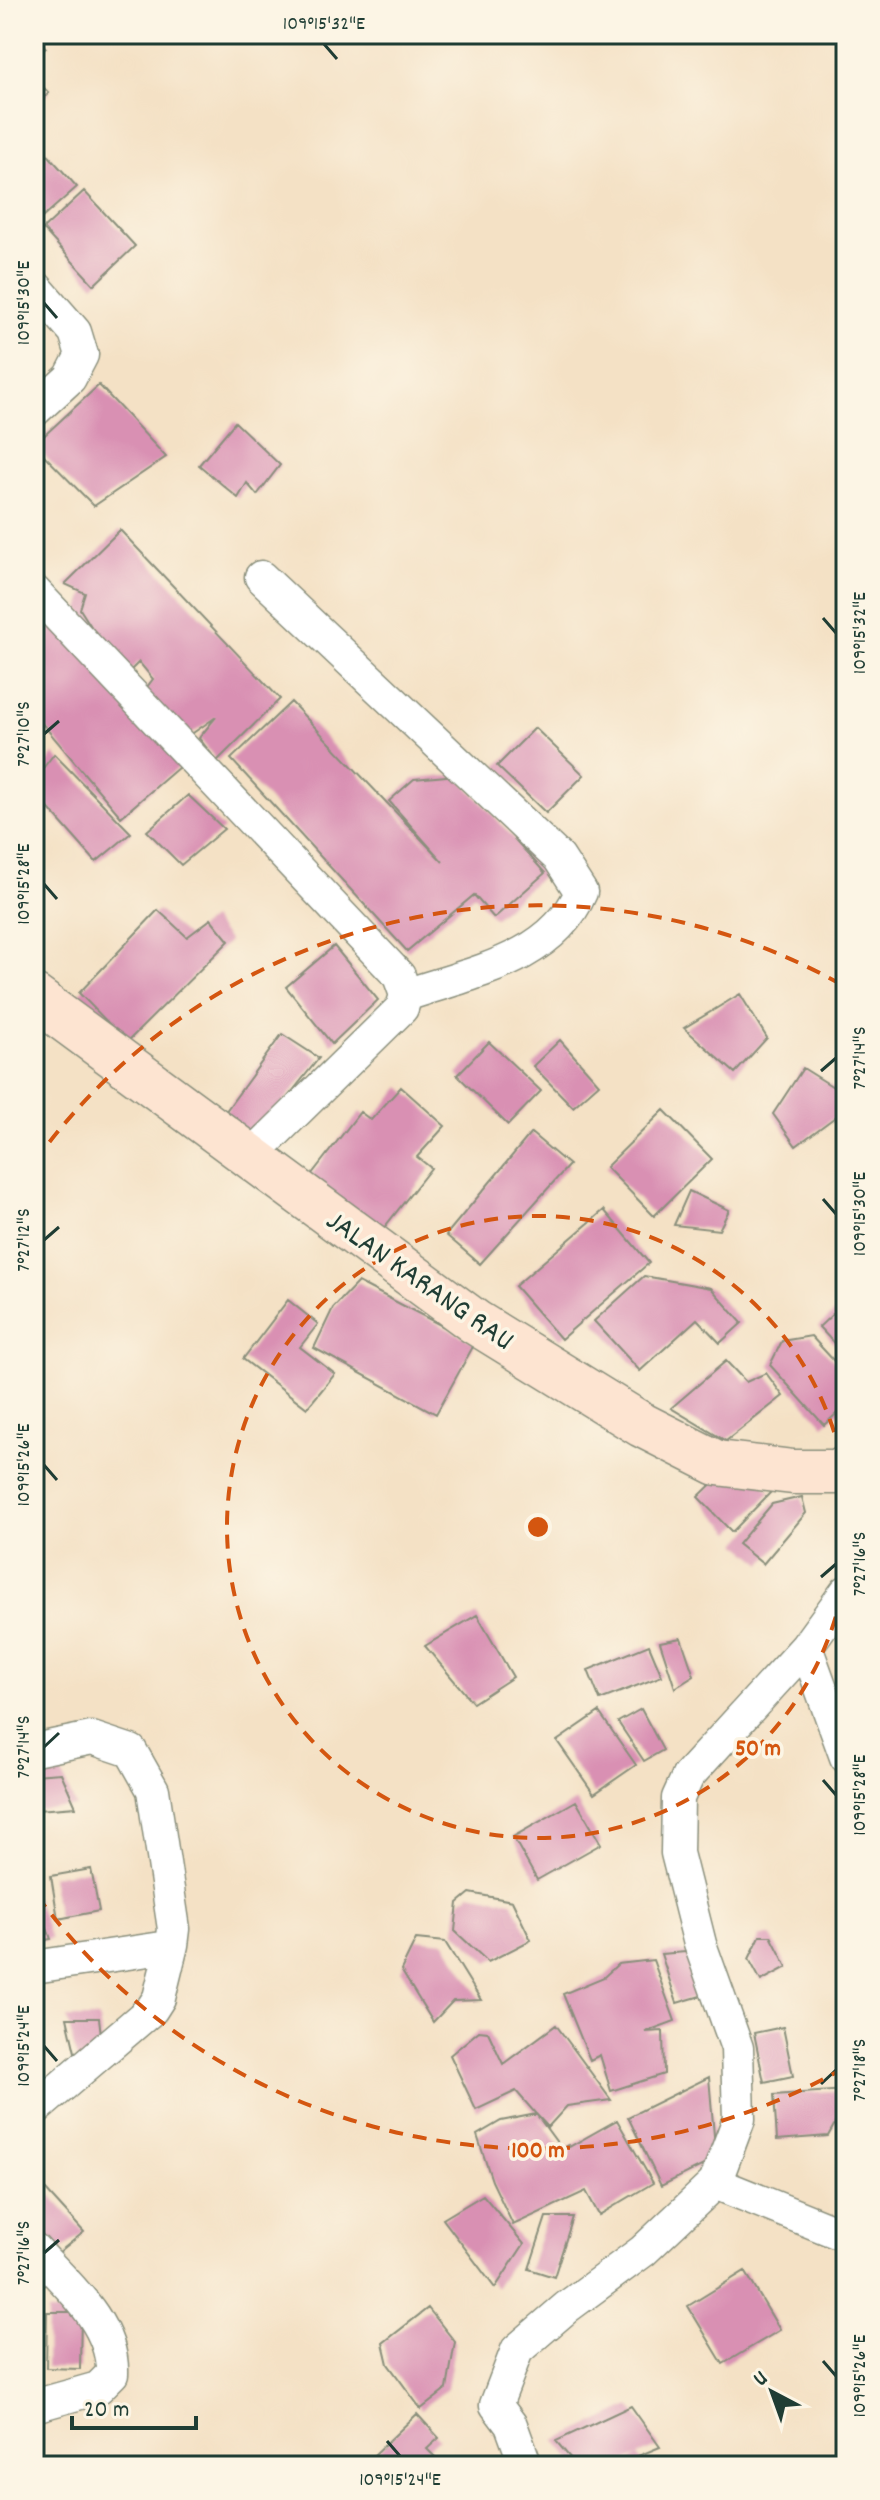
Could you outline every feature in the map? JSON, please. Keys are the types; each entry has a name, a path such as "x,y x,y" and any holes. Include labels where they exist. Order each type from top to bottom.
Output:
{"street":[{"path":"34,285 75,332 82,355 70,378 34,411"},
{"path":"261,577 559,858 581,892 560,926 535,945 494,968 406,995"},
{"path":"34,591 399,976 406,995 402,1008 250,1157"},
{"name":"JALAN KARANG RAU","path":"34,997 475,1322 642,1425 717,1463 793,1472 846,1472"},
{"path":"526,2466 511,2425 496,2405 517,2350 567,2307 643,2251 715,2183 739,2119 737,2048 700,1944 677,1853 678,1798 688,1776 840,1609"},
{"path":"806,1647 846,1757"},
{"path":"34,1750 68,1741 104,1740 131,1751 153,1790 173,1919 172,1945 159,1998 152,2009 34,2110"},
{"path":"34,1967 172,1945"},
{"path":"715,2183 846,2236"},
{"path":"34,2249 87,2307 113,2356 112,2374 98,2388 34,2406"}],"building":[{"path":"34,34 46,48 34,58"},
{"path":"34,78 49,93 34,107"},
{"path":"40,146 77,187 34,225 34,151"},
{"path":"84,191 135,246 94,285 43,229"},
{"path":"34,295 53,316 34,333"},
{"path":"99,385 166,457 94,506 34,445"},
{"path":"235,422 280,465 257,495 247,483 238,498 199,465"},
{"path":"120,530 280,699 217,761 199,738 216,717 190,735 144,691 153,679 139,662 128,673 94,631 80,609 85,593 65,584"},
{"path":"34,600 186,761 121,817 34,714"},
{"path":"291,702 443,862 389,801 414,779 457,775 545,873 494,918 474,895 407,951 231,759"},
{"path":"535,728 584,775 546,813 497,766"},
{"path":"54,754 131,833 96,862 34,792 34,780"},
{"path":"846,783 846,813 845,813 839,789"},
{"path":"188,795 224,829 181,865 147,831"},
{"path":"34,908 40,908 37,950 34,949"},
{"path":"158,910 187,937 211,919 229,941 127,1042 79,993"},
{"path":"334,946 378,1000 332,1044 286,987"},
{"path":"740,994 767,1038 735,1073 684,1028"},
{"path":"282,1034 319,1058 255,1138 223,1115"},
{"path":"560,1040 599,1084 573,1107 533,1066"},
{"path":"489,1042 541,1091 508,1125 457,1075"},
{"path":"803,1068 846,1095 846,1109 796,1146 773,1114"},
{"path":"401,1087 445,1126 417,1157 431,1168 379,1234 308,1179 360,1112 371,1120"},
{"path":"664,1110 712,1159 654,1216 606,1167"},
{"path":"531,1133 569,1165 480,1264 446,1235"},
{"path":"689,1191 729,1210 719,1230 674,1225"},
{"path":"604,1210 649,1263 561,1339 515,1286"},
{"path":"644,1276 711,1288 742,1323 720,1343 697,1319 640,1371 594,1321"},
{"path":"358,1282 475,1343 436,1414 314,1348 333,1308"},
{"path":"288,1300 318,1324 300,1347 335,1374 307,1408 243,1359"},
{"path":"846,1307 846,1356 819,1327 839,1308"},
{"path":"811,1336 846,1374 846,1405 824,1425 770,1365 782,1341"},
{"path":"726,1361 746,1382 766,1373 783,1396 726,1441 671,1408"},
{"path":"726,1470 754,1474 771,1492 732,1532 698,1497"},
{"path":"802,1497 806,1513 763,1564 738,1544 772,1504"},
{"path":"477,1615 513,1677 473,1703 425,1646"},
{"path":"838,1628 846,1628 846,1656 845,1656"},
{"path":"681,1638 694,1676 675,1688 660,1642"},
{"path":"649,1645 662,1676 600,1700 588,1670"},
{"path":"641,1709 663,1750 644,1761 618,1722"},
{"path":"599,1712 636,1765 594,1794 557,1741"},
{"path":"61,1773 76,1807 37,1810 34,1775"},
{"path":"576,1801 601,1844 537,1880 513,1837"},
{"path":"91,1869 99,1911 58,1919 51,1876"},
{"path":"470,1893 512,1901 531,1940 488,1962 455,1931 458,1903"},
{"path":"34,1894 51,1939 34,1942"},
{"path":"760,1936 771,1936 787,1967 761,1981 749,1959"},
{"path":"416,1939 445,1942 481,2000 453,2001 433,2022 401,1970"},
{"path":"686,1952 704,1995 677,2003 661,1954"},
{"path":"653,1960 675,2021 645,2032 663,2031 664,2074 611,2091 600,2055 590,2060 563,1994 604,1977 618,1964"},
{"path":"67,2018 99,2018 102,2043 78,2065"},
{"path":"556,2025 611,2100 567,2106 548,2127 516,2091 476,2110 450,2055 479,2031 488,2032 503,2064"},
{"path":"783,2027 793,2076 764,2082 754,2033"},
{"path":"709,2077 716,2159 661,2186 628,2117"},
{"path":"846,2090 846,2104 828,2136 777,2140 774,2095"},
{"path":"536,2114 561,2148 569,2147 617,2120 653,2183 599,2215 586,2191 513,2225 492,2181 477,2135 501,2121"},
{"path":"45,2189 84,2232 53,2257 34,2236 34,2199"},
{"path":"483,2195 524,2244 495,2288 443,2219"},
{"path":"546,2217 573,2217 554,2277 529,2269"},
{"path":"745,2271 780,2330 723,2364 688,2306"},
{"path":"428,2308 455,2342 447,2389 421,2409 388,2364 383,2343"},
{"path":"47,2312 81,2312 80,2369 46,2368"},
{"path":"631,2406 660,2447 615,2466 577,2466 556,2441"},
{"path":"417,2414 439,2438 427,2449 444,2466 383,2466 373,2456"},
{"path":"638,2456 645,2466 624,2466"}]}
